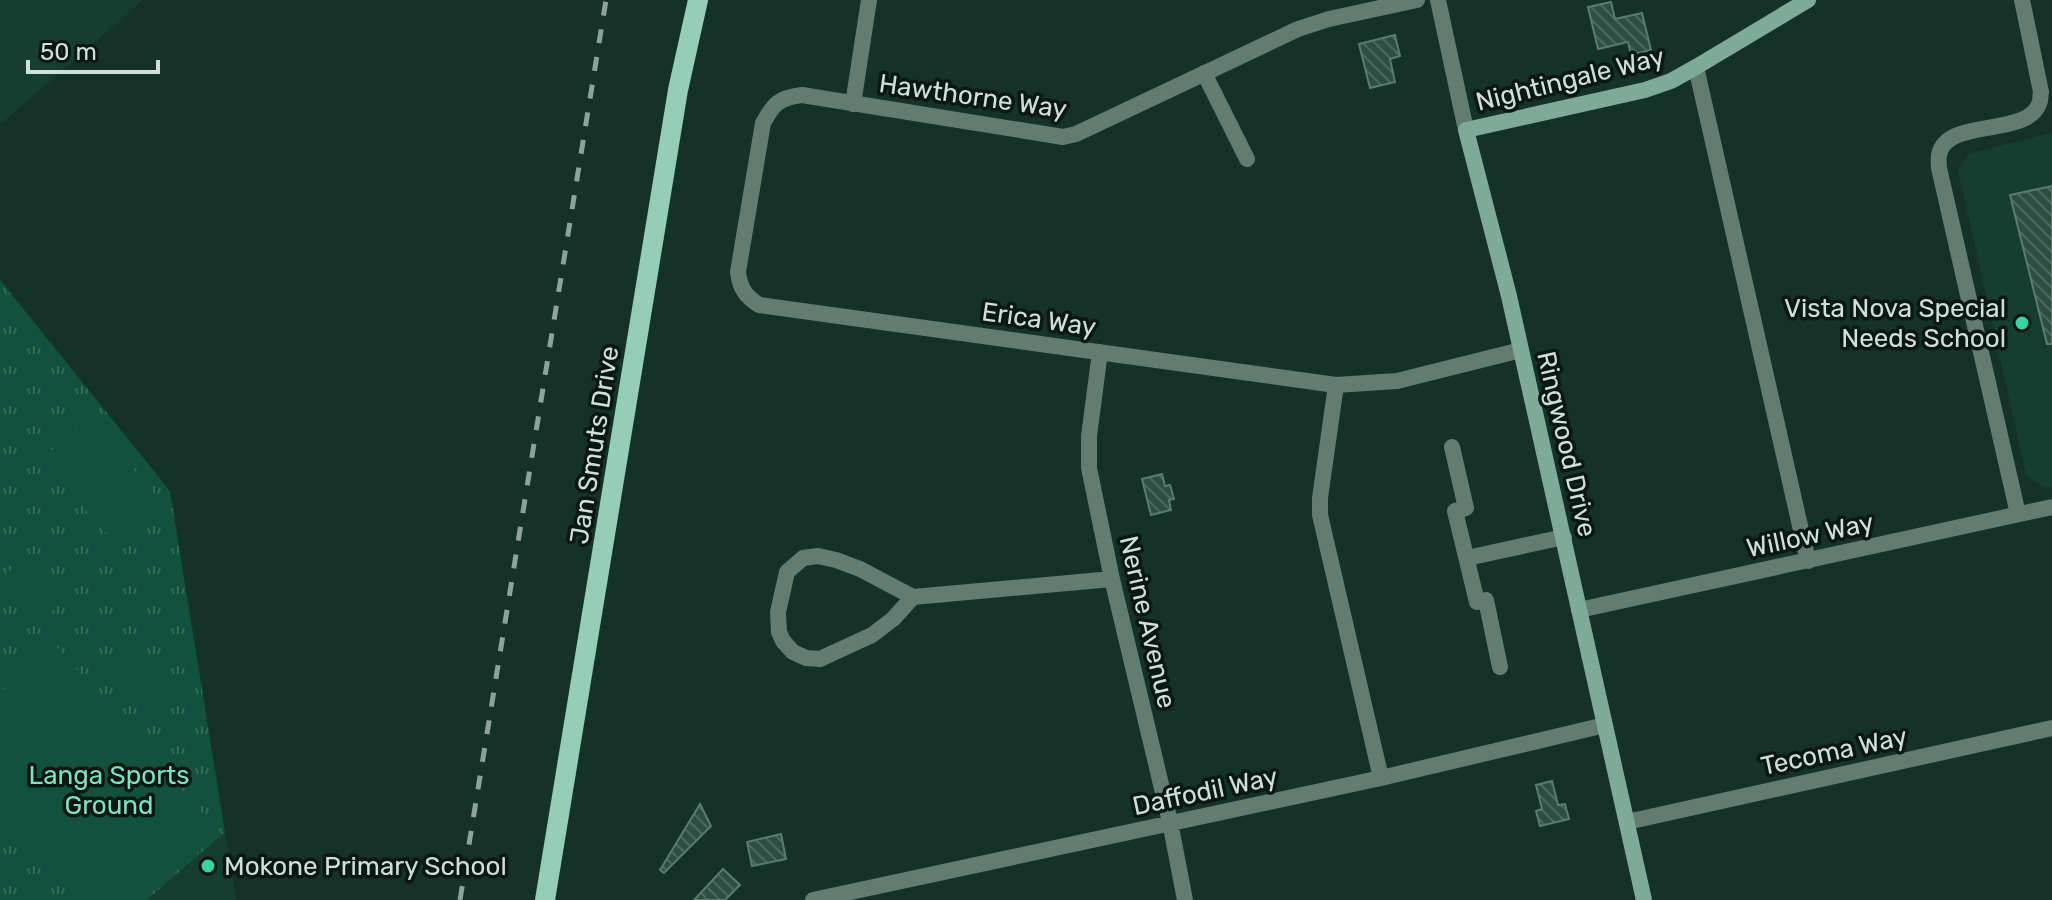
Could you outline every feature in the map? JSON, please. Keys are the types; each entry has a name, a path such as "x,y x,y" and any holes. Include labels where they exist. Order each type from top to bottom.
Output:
{"main road":[{"name":"Jan Smuts Drive","path":"545,900 678,90 698,0"}],"street":[{"path":"853,104 869,0"},
{"name":"Hawthorne Way","path":"773,105 788,97 802,95 1063,137 1076,134 1312,24 1417,0"},
{"name":"Ringwood Drive","path":"1438,0 1466,130 1564,537 1644,900"},
{"name":"Nightingale Way","path":"1466,130 1645,90 1671,81 1808,0"},
{"path":"2018,514 1939,168 1939,154 1945,143 1957,136 2017,121 2046,103 2022,0"},
{"path":"1696,67 1808,561"},
{"path":"1204,73 1247,159"},
{"name":"Erica Way","path":"773,105 763,123 738,272 740,287 747,297 759,305 1336,385 1397,381 1521,350"},
{"name":"Nerine Avenue","path":"1100,352 1088,453 1112,579 1170,822 1185,900"},
{"path":"1336,385 1320,515 1381,778"},
{"path":"1452,447 1466,508 1455,511 1477,602 1486,600 1500,667"},
{"name":"Willow Way","path":"1579,610 2052,507"},
{"path":"1467,558 1564,537"},
{"path":"913,597 893,619 872,635 820,659 806,658 793,652 779,632 778,612 787,572 803,558 818,556 836,560 913,597 1112,579"},
{"name":"Daffodil Way","path":"813,900 1381,778 1605,725"},
{"name":"Tecoma Way","path":"1627,822 2052,728"}],"shaded area":[{"path":"0,0 143,0 2,123"},
{"name":"Vista Nova Special Needs School","path":"2052,133 2052,487 2046,489 2026,475 1958,170 1970,153"},
{"name":"Mokone Primary School","path":"225,832 236,900 147,900"}],"green space":[{"name":"Langa Sports Ground","path":"0,280 170,491 225,832 147,900 0,900"},
{"path":"88,418 162,502 116,544 41,460"},
{"path":"18,563 57,606 37,624 0,584 0,580"},
{"path":"55,645 220,833 143,900 79,900 0,809 0,693"},
{"path":"131,649 168,690 144,711 108,669"}],"building":[{"path":"1611,2 1615,19 1642,13 1651,50 1631,55 1628,42 1598,49 1588,7"},
{"path":"1395,35 1400,56 1390,59 1395,82 1370,88 1359,44"},
{"path":"2052,186 2052,344 2047,344 2010,195"},
{"path":"1162,474 1165,486 1170,485 1174,499 1169,500 1171,510 1151,515 1142,479"},
{"path":"1552,781 1558,805 1565,804 1569,819 1540,826 1536,811 1542,809 1536,785"},
{"path":"700,804 711,826 664,873 660,870"},
{"path":"781,834 786,859 752,866 747,842"},
{"path":"723,869 740,885 725,900 694,900"}],"railway":[{"path":"460,900 606,0"}],"place":[{"name":"Vista Nova Special Needs School","path":"2022,323"},
{"name":"Mokone Primary School","path":"208,866"}]}
